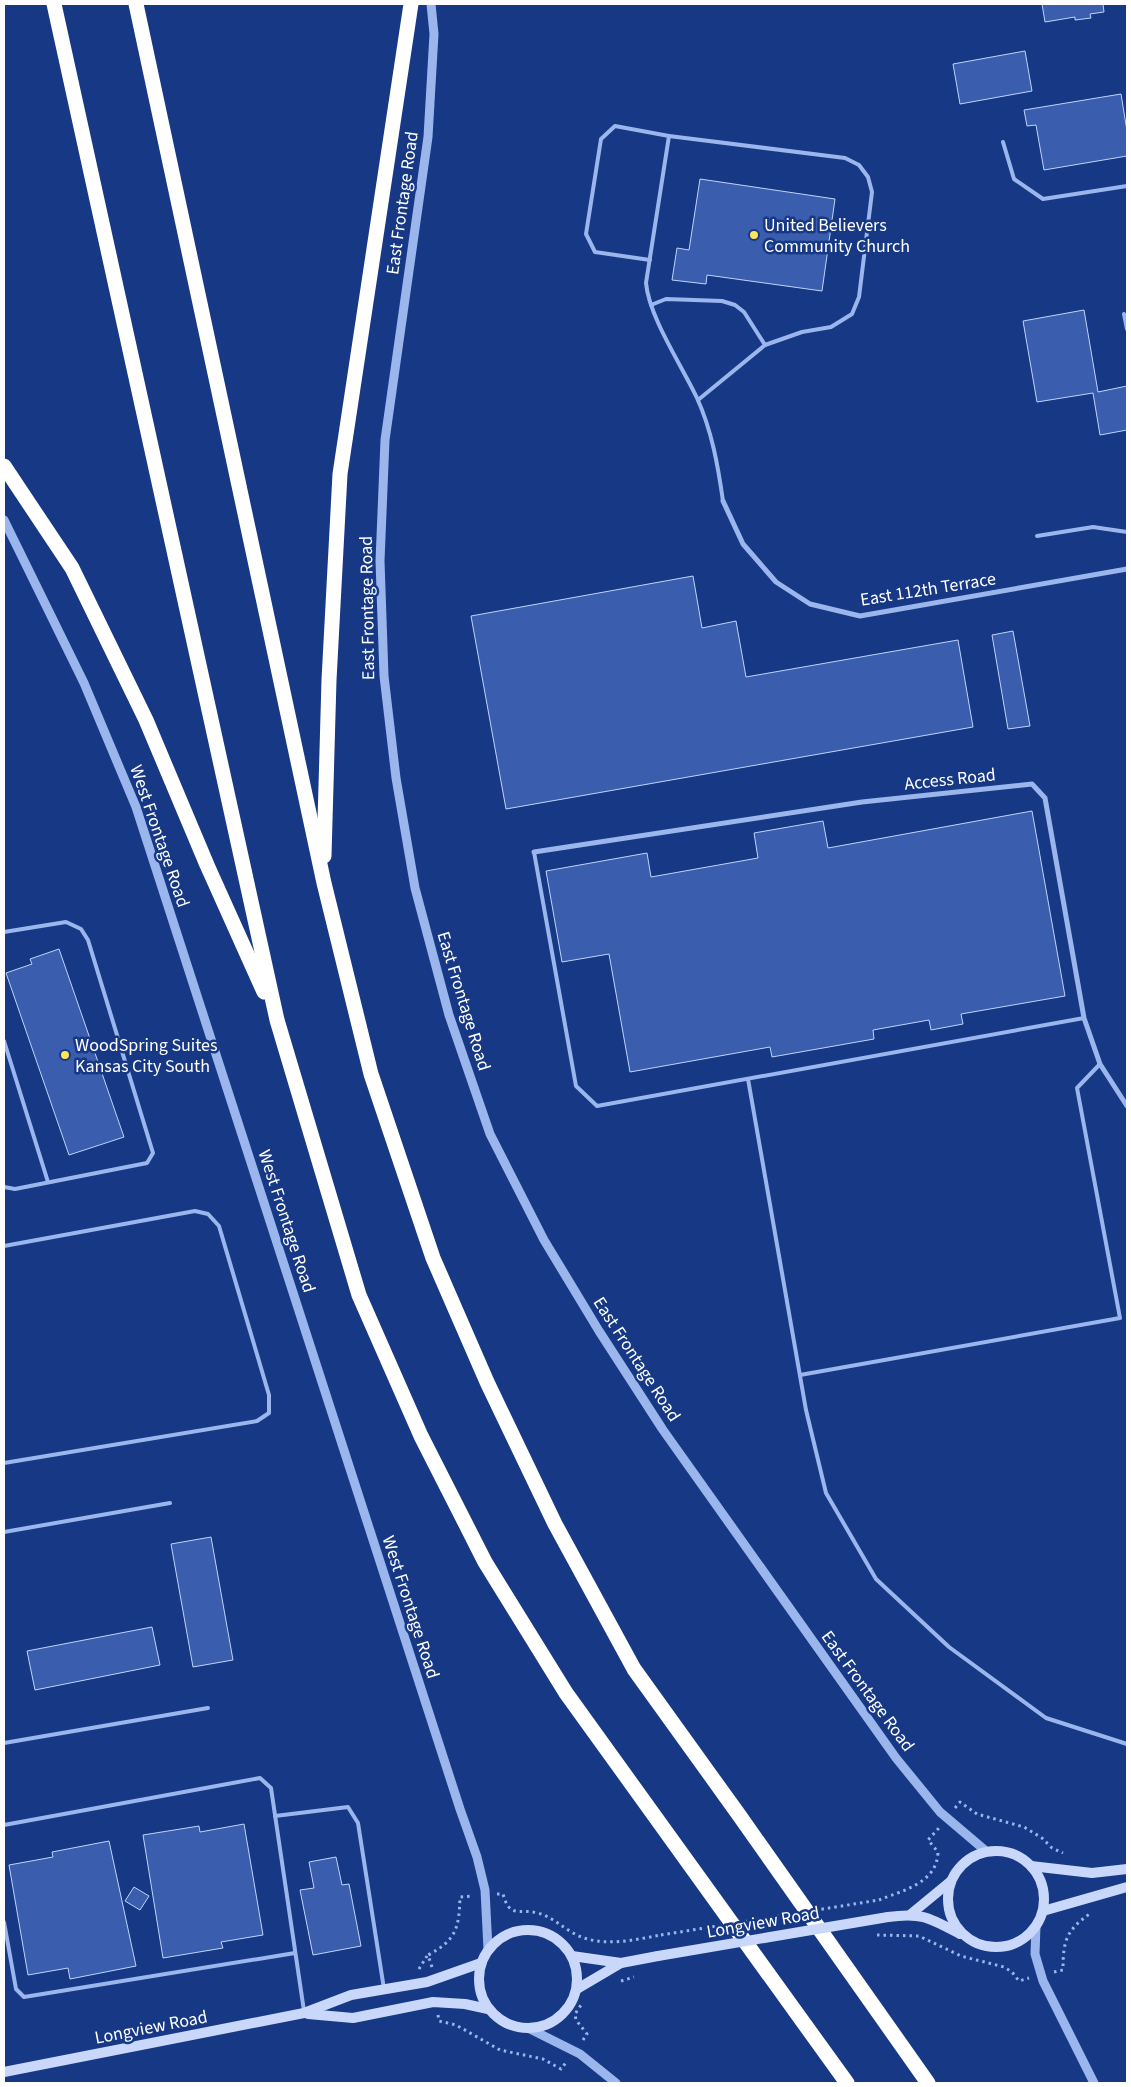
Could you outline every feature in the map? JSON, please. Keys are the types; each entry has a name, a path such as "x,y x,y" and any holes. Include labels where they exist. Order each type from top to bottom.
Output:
{"highway":[{"path":"54,4 277,1020 359,1295 421,1436 485,1562 566,1693 847,2083"},
{"path":"136,4 324,883 371,1074 433,1258 487,1382 556,1524 634,1669 928,2083"},
{"path":"324,883 328,680 340,474 411,4"},
{"path":"4,466 72,568 146,720 207,865 277,1020"}],"main road":[{"path":"987,1852 1003,1852 1018,1856 1031,1866 1040,1879 1044,1895 1043,1911 1036,1926 1025,1938 1011,1945 995,1948 980,1945 966,1937 956,1926 949,1912 948,1896 952,1881 960,1868 972,1858 987,1852"},
{"path":"1031,1866 1092,1873 1127,1869"},
{"path":"911,1914 952,1881"},
{"path":"1043,1911 1127,1887"},
{"name":"Longview Road","path":"572,1956 620,1963 911,1914 935,1920 966,1937"},
{"path":"531,1929 548,1933 562,1942 572,1956 577,1972 577,1989 571,2004 560,2017 545,2026 530,2029 514,2027 499,2020 488,2008 480,1994 478,1978 481,1963 488,1949 500,1938 515,1931 531,1929"},
{"name":"Longview Road","path":"4,2072 304,2013 350,1995 435,1979 481,1963"},
{"name":"Longview Road","path":"577,1989 620,1963"},
{"name":"Longview Road","path":"304,2013 353,2018 438,2002 488,2008"}],"street":[{"name":"East Frontage Road","path":"431,4 434,34 428,137 385,440 380,561 384,676 396,778 415,888 449,1015 490,1134 544,1240 599,1331 663,1430 896,1758 947,1818 987,1852"},
{"name":"East 112th Terrace","path":"724,502 743,544 776,582 810,604 860,616 1127,569"},
{"name":"West Frontage Road","path":"4,520 84,683 136,807 477,1857 485,1895 488,1949"},
{"name":"Access Road","path":"534,852 862,802 1032,784 1045,798 1084,1018 1100,1064 1127,1106"},
{"path":"1036,1926 1035,1954 1041,1975 1094,2083"},
{"path":"530,2029 575,2051 616,2083"}],"lane":[{"path":"650,260 594,252 586,234 601,139 615,126 670,136 845,158 859,165 868,177 871,202 859,297 852,314 831,327 802,332 765,345 698,400"},
{"path":"670,136 646,283 651,305 698,400 710,432 724,502"},
{"path":"1003,142 1014,179 1043,199 1127,186"},
{"path":"651,305 666,299 722,301 735,305 744,312 765,345"},
{"path":"1124,314 1127,329"},
{"path":"1037,536 1093,527 1127,532"},
{"path":"534,852 576,1086 597,1106 1084,1018"},
{"path":"4,932 66,922 81,928 88,940 153,1153 147,1163 15,1189 4,1187"},
{"path":"4,1041 48,1182"},
{"path":"800,1375 1120,1318 1077,1088 1100,1064"},
{"path":"748,1079 800,1375 826,1493 876,1579 949,1647 1046,1718 1127,1744"},
{"path":"4,1246 195,1212 208,1214 219,1226 268,1394 269,1413 258,1421 4,1463"},
{"path":"4,1532 170,1503"},
{"path":"4,1743 208,1708"},
{"path":"4,1825 260,1778 271,1788 304,2013"},
{"path":"275,1816 348,1807 358,1823 384,1989"},
{"path":"4,1922 16,1989 24,1997 295,1953"}],"path":[{"path":"435,1979 428,1955 444,1947 454,1935 460,1921 460,1896 502,1894 506,1906 514,1912 537,1913 558,1922 576,1934 600,1941 622,1942 879,1900 909,1888 929,1876 938,1863 938,1852 928,1840 960,1802 977,1814 1024,1827 1042,1838 1052,1848 1077,1857 1080,1872"},
{"path":"876,1935 919,1936 961,1956 1004,1967 1012,1972 1019,1981 1063,1970 1063,1944 1079,1922 1092,1913 1086,1898"},
{"path":"616,1982 642,1974"},
{"path":"438,2002 439,2020 456,2025 500,2050 543,2059 561,2070 587,2034 576,2020 575,2014 584,2000"}],"building":[{"path":"1042,4 1103,4 1104,12 1090,14 1091,18 1075,20 1075,17 1045,22"},
{"path":"1025,51 1032,91 960,104 953,64"},
{"path":"1121,94 1127,131 1127,156 1044,170 1036,125 1027,126 1024,110"},
{"path":"700,179 835,199 822,291 707,275 706,284 672,280 677,248 689,250"},
{"path":"1084,310 1098,392 1127,386 1127,430 1100,435 1093,393 1037,402 1023,321"},
{"path":"693,576 702,628 736,621 746,677 958,640 973,727 506,809 471,616"},
{"path":"1013,631 1030,726 1008,729 992,635"},
{"path":"1032,811 1065,996 961,1014 963,1024 931,1030 929,1020 873,1030 874,1039 772,1057 770,1047 630,1072 609,954 562,962 546,871 647,853 651,877 758,858 754,833 823,821 828,848"},
{"name":"WoodSpring Suites Kansas City South","path":"59,949 124,1137 69,1155 6,973 32,964 30,959"},
{"path":"211,1537 233,1660 193,1667 171,1544"},
{"path":"152,1627 160,1665 35,1690 27,1651"},
{"path":"244,1824 263,1935 221,1942 223,1948 163,1958 143,1835 199,1826 200,1832"},
{"path":"109,1841 136,1966 70,1979 68,1968 28,1975 9,1865 53,1857 52,1852"},
{"path":"336,1857 342,1885 349,1884 361,1946 313,1955 300,1890 314,1888 309,1862"},
{"path":"134,1887 149,1896 140,1910 125,1901"}],"place":[{"name":"United Believers Community Church","path":"754,235"},
{"name":"WoodSpring Suites Kansas City South","path":"65,1055"}]}
